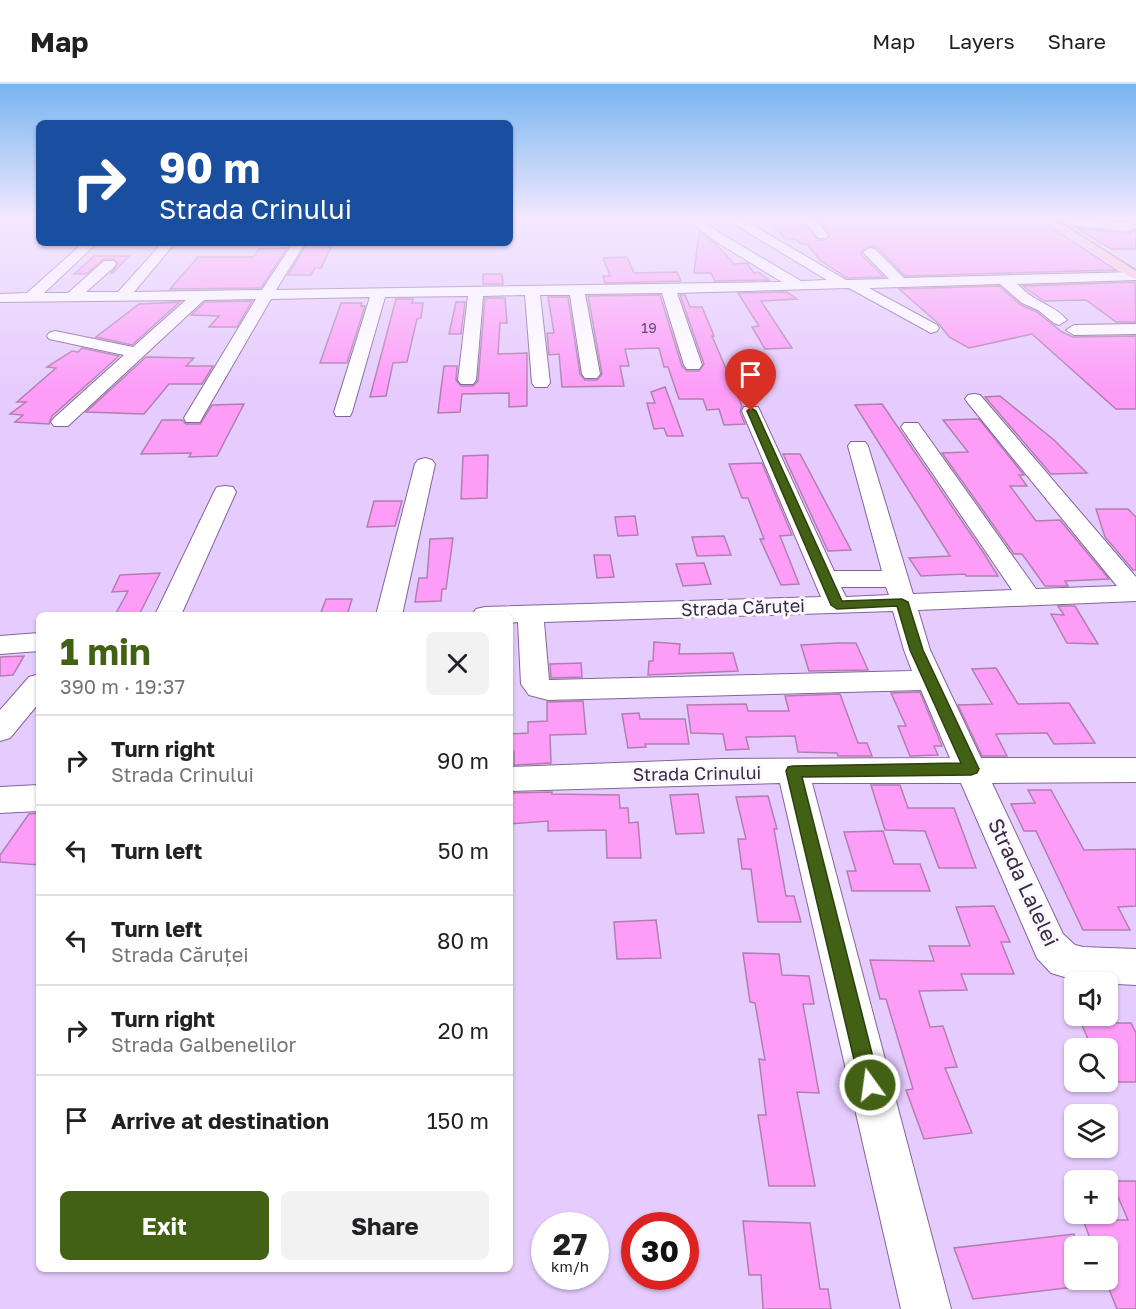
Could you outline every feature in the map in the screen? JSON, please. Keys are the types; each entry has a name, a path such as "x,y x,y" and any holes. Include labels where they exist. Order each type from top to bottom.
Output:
{"street":[{"path":"27,298 54,275"},
{"path":"72,297 96,275"},
{"path":"122,297 141,275"},
{"path":"193,418 279,275"},
{"path":"781,275 798,285"},
{"path":"832,275 931,328"},
{"path":"893,275 899,281"},
{"path":"4,305 27,298 668,289 1130,275"},
{"path":"1003,279 1027,300 1043,307 1059,320"},
{"path":"668,289 693,365"},
{"path":"577,290 591,374"},
{"path":"532,291 541,383"},
{"path":"467,380 476,292"},
{"path":"343,412 380,293"},
{"path":"61,423 199,296"},
{"path":"1074,330 1136,329"},
{"path":"55,336 136,353"},
{"path":"975,399 1136,593"},
{"path":"751,411 837,605"},
{"path":"911,427 1029,597"},
{"name":"Strada Lalelei","path":"858,446 876,502 898,591 917,650 1050,946 1064,960 1083,965 1136,967"},
{"path":"390,612 425,464"},
{"path":"169,612 225,492"},
{"name":"Strada Căruței","path":"826,579 898,591 1029,597 1136,593"},
{"name":"Strada Căruței","path":"513,614 837,605 898,591"},
{"path":"530,613 536,684 539,688 548,690 930,680"},
{"path":"0,645 36,642"},
{"path":"0,730 36,688"},
{"name":"Strada Crinului","path":"513,779 722,771 1136,770"},
{"path":"793,771 926,1309"},
{"path":"0,800 36,798"}],"building":[{"path":"182,275 269,275 261,288 170,289"},
{"path":"483,275 502,275 503,284 483,284"},
{"path":"678,275 681,281 605,283 603,276"},
{"path":"712,275 762,275 769,280 715,281"},
{"path":"843,275 884,277 847,278"},
{"path":"1135,282 1136,322 1116,322 1086,300 1044,301 1023,286"},
{"path":"999,286 1021,305 1037,312 1062,332 1073,337 1136,336 1136,409 1116,409 1032,334 969,348 949,337 939,324 899,289"},
{"path":"787,292 797,299 761,301 792,348 765,349 752,327 759,326 738,293"},
{"path":"660,295 682,366 687,371 699,371 704,364 680,295 685,295 690,307 702,307 742,406 740,412 745,424 724,425 719,409 707,410 703,399 679,399 668,367 664,367 659,348 625,349 629,366 620,366 624,386 562,387 559,354 549,355 547,333 554,333 548,297 568,297 580,374 585,380 597,380 602,374 588,296"},
{"path":"485,298 505,298 507,323 500,323 498,354 527,353 527,406 509,407 509,393 462,394 460,412 438,413 444,366 457,366 456,380 461,386 473,386 478,381"},
{"path":"396,299 413,299 412,303 423,303 421,318 417,319 407,362 393,363 386,396 370,397"},
{"path":"252,301 237,327 209,327 219,316 191,315 205,302"},
{"path":"180,302 132,345 96,337 139,304"},
{"path":"456,302 465,302 461,334 449,334"},
{"path":"341,303 362,303 361,306 365,306 347,363 320,363"},
{"path":"82,348 119,356 52,416 49,424 15,422 23,415 10,414 26,402 17,402 56,368 47,367 72,351 78,352"},
{"path":"146,357 194,358 186,366 213,366 202,384 169,384 144,414 86,412"},
{"path":"665,387 683,436 667,436 664,428 654,429 647,403 655,403 651,392"},
{"path":"1000,396 1054,440 1087,473 1051,474 985,397"},
{"path":"244,404 217,456 189,457 191,453 141,454 162,420 182,420 186,424 200,424 212,405"},
{"path":"882,404 998,576 966,576 965,574 921,576 909,558 950,556 855,405"},
{"path":"979,419 1024,475 1019,475 1027,486 1010,486 1036,521 1060,520 1109,579 1065,581 1068,586 1045,586 1022,554 1014,554 942,453 968,452 943,420"},
{"path":"783,454 800,454 851,550 828,551"},
{"path":"488,455 487,498 461,499 463,456"},
{"path":"762,463 792,535 780,536 799,584 781,585 760,539 764,539 748,498 742,498 729,464"},
{"path":"374,501 402,501 395,526 367,527"},
{"path":"1096,509 1128,509 1136,517 1136,570 1133,570 1105,537"},
{"path":"635,516 638,535 618,536 615,517"},
{"path":"724,536 731,555 697,556 692,537"},
{"path":"453,538 446,589 442,589 441,601 415,602 419,578 427,578 430,539"},
{"path":"594,555 610,555 614,577 597,578"},
{"path":"704,563 711,584 683,586 676,564"},
{"path":"160,573 140,612 117,612 128,591 112,592 120,575"},
{"path":"326,599 352,599 348,612 321,612"},
{"path":"1058,606 1075,606 1098,644 1067,643 1051,614 1064,615"},
{"path":"654,642 680,644 679,654 733,653 738,671 648,675 649,661 653,661"},
{"path":"856,643 868,670 809,671 801,645"},
{"path":"24,656 13,675 0,676 0,657"},
{"path":"581,663 582,677 551,678 550,664"},
{"path":"996,668 1018,704 1069,703 1095,743 1054,744 1047,733 996,734 1007,756 982,756 958,705 992,704 972,669"},
{"path":"920,692 942,746 934,746 938,755 910,756 898,726 906,726 891,693"},
{"path":"840,694 858,743 867,743 872,756 838,756 837,753 798,752 795,736 746,737 749,749 726,750 723,734 691,733 687,705 746,704 748,711 789,711 785,696"},
{"path":"583,701 586,734 550,735 551,763 514,765 513,734 528,733 528,722 547,721 547,702"},
{"path":"639,713 640,719 685,719 689,744 645,744 646,747 628,748 622,714"},
{"path":"871,785 900,785 908,808 954,808 976,868 939,868 925,831 885,830"},
{"path":"1028,790 1051,790 1084,850 1136,849 1136,906 1118,907 1130,930 1083,930 1036,831 1024,831 1011,804 1035,803"},
{"path":"513,793 619,795 620,808 628,808 629,823 638,822 641,858 607,858 606,830 548,831 548,821 513,824"},
{"path":"698,794 704,833 676,834 670,795"},
{"path":"768,796 777,829 774,829 786,896 794,896 801,922 758,922 751,869 742,869 738,839 746,839 736,797"},
{"path":"36,813 36,865 0,862 0,855 29,814"},
{"path":"883,831 894,864 920,864 930,891 852,891 847,871 856,871 844,832"},
{"path":"994,906 1010,942 1001,942 1014,974 961,974 967,990 919,991 930,1027 943,1026 957,1067 945,1068 972,1133 924,1139 906,1090 913,1089 886,999 880,999 870,960 934,961 929,946 970,946 956,907"},
{"path":"656,920 661,958 617,959 614,922"},
{"path":"743,953 779,954 782,975 809,976 814,1004 803,1004 819,1093 797,1092 815,1186 769,1186 758,1115 766,1115 759,1059 765,1060 755,1003 750,1002"},
{"path":"1118,1023 1131,1023 1136,1033 1136,1082 1118,1082 1118,1038 1088,1038 1082,1026 1118,1026"},
{"path":"1118,1181 1136,1181 1136,1309 1117,1309 1109,1290 1118,1290 1118,1236 1089,1236 1085,1224 1118,1224 1118,1220 1128,1220 1118,1197"},
{"path":"743,1221 810,1223 820,1289 828,1289 831,1309 763,1309 761,1275 749,1275"},
{"path":"1074,1234 1074,1236 1064,1236 1064,1288 973,1299 954,1248"}],"route":[{"path":"751,411 837,605 902,602 917,650 971,769 793,771 870,1085"}]}
